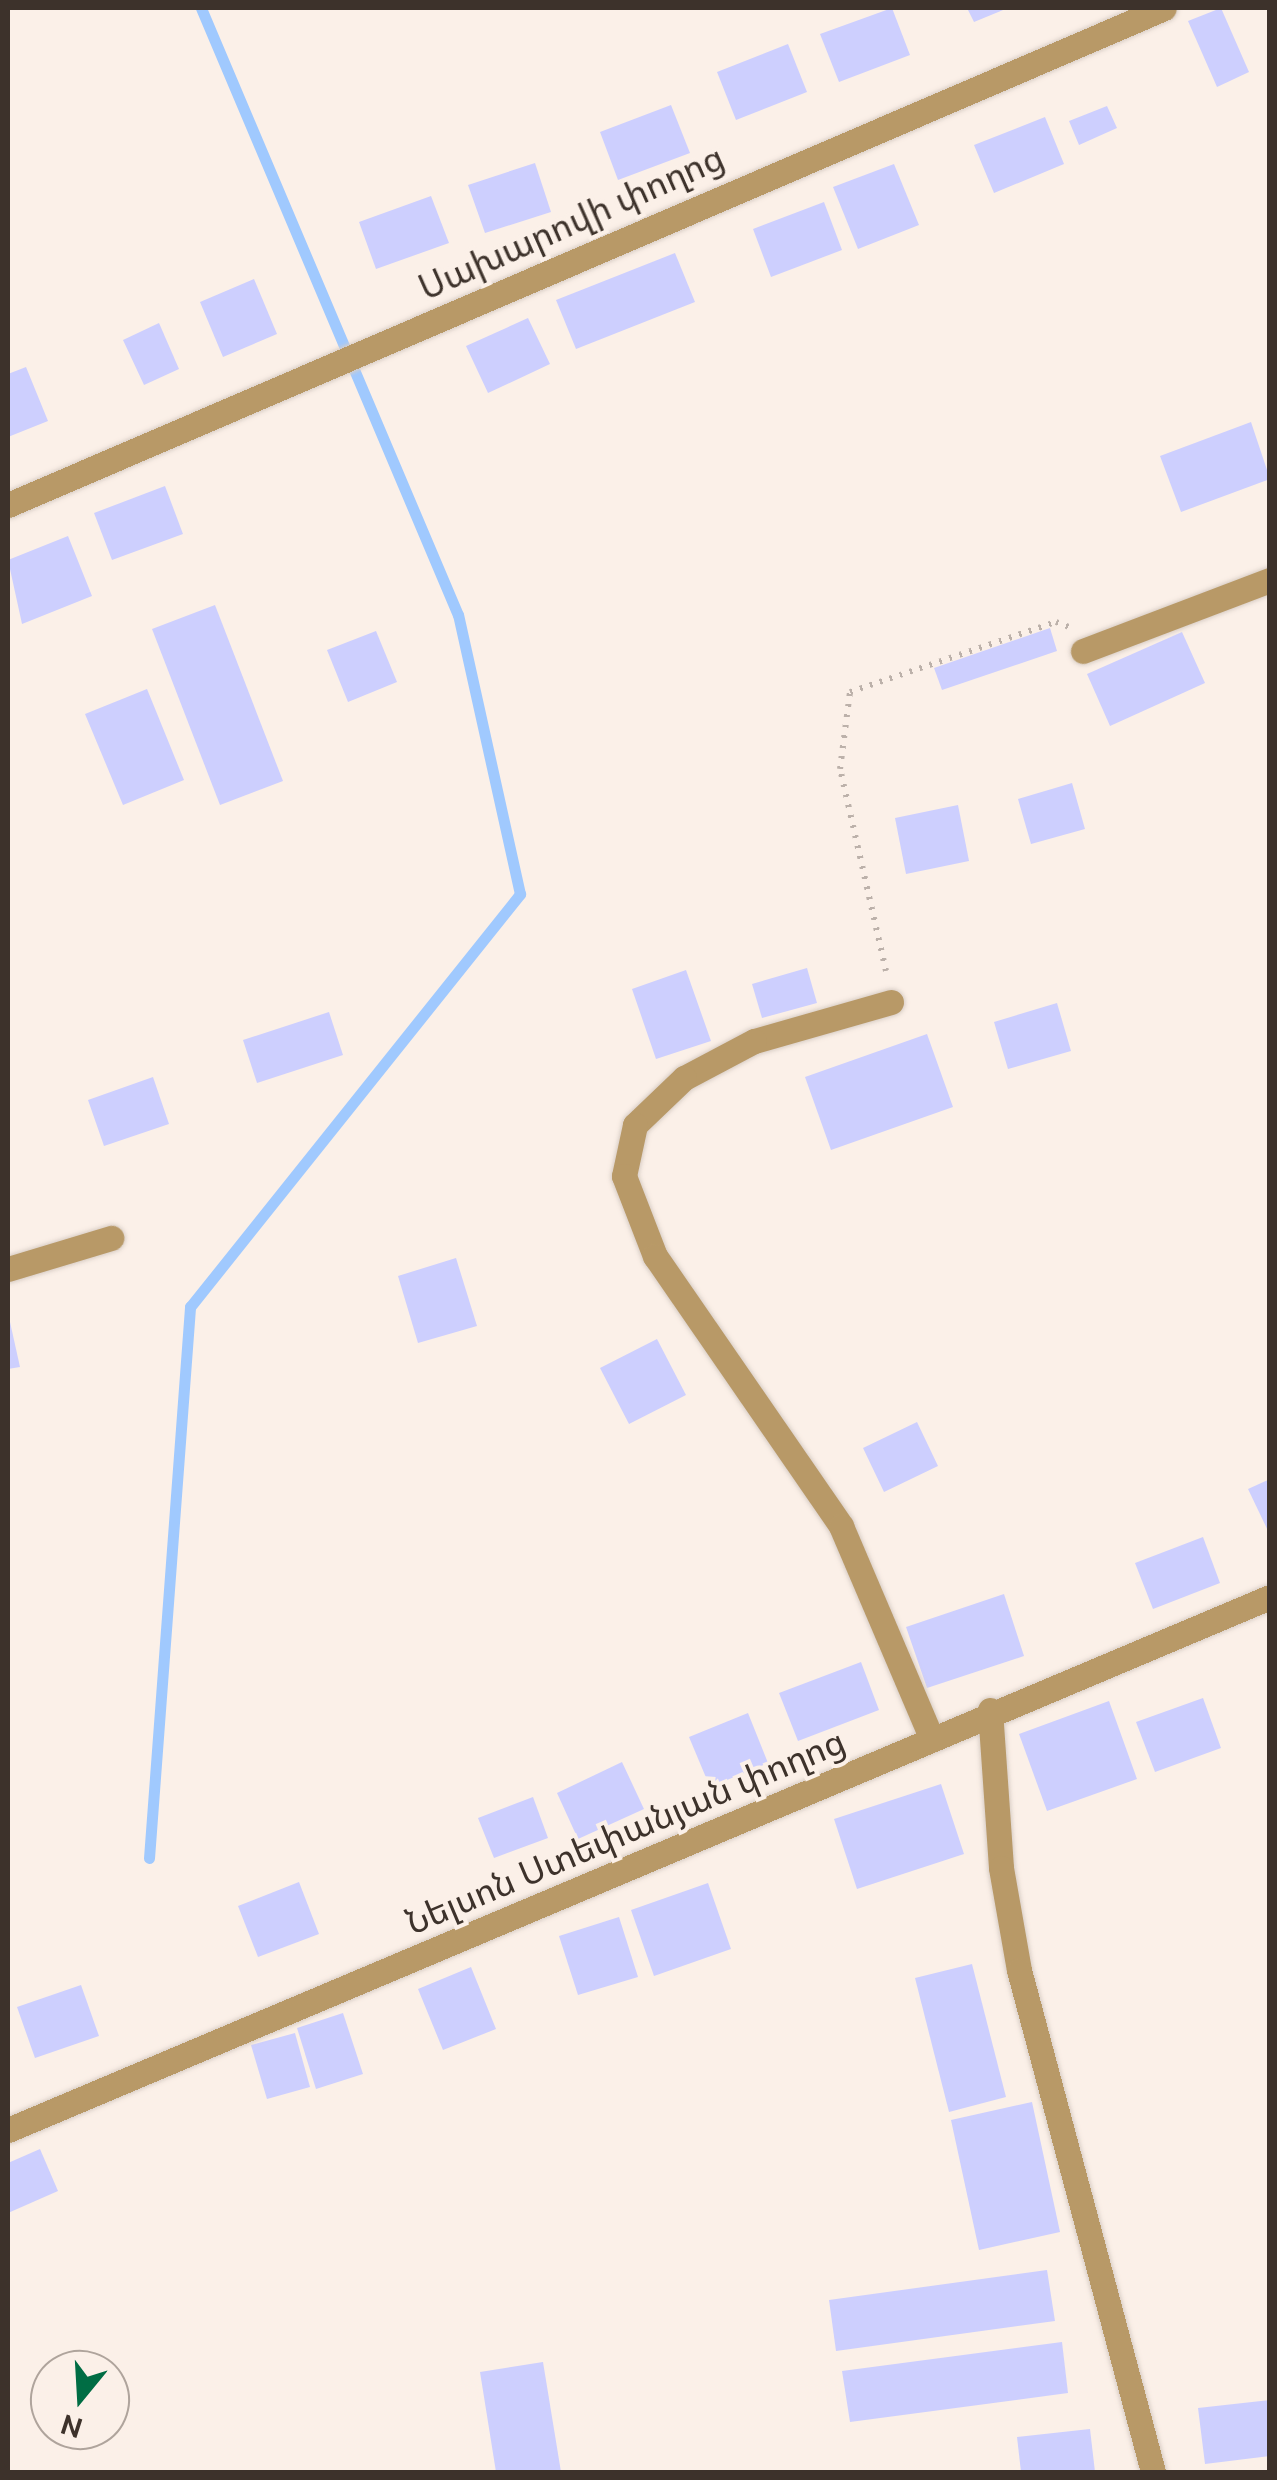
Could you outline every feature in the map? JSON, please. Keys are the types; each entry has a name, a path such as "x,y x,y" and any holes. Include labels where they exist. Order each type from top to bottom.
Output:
{"street":[{"name":"Սախարովի փողոց","path":"8,505 1164,8"},
{"path":"1083,651 1270,580"},
{"path":"891,1002 754,1042 684,1078 636,1125 624,1176 655,1256 826,1499 932,1739"},
{"path":"8,1268 111,1238"},
{"name":"Նելսոն Ստեփանյան փողոց","path":"8,2130 932,1739 990,1710 1270,1598"},
{"path":"990,1710 1001,1868 1019,1970 1153,2472"}],"path":[{"path":"891,1002 872,880 840,769 850,692 1056,622 1083,651"}],"building":[{"path":"892,8 910,55 839,82 820,34"},
{"path":"967,8 1008,8 974,22"},
{"path":"1221,8 1249,72 1217,87 1188,21"},
{"path":"788,44 807,92 736,120 717,72"},
{"path":"671,105 690,153 618,180 600,132"},
{"path":"1107,106 1117,128 1079,145 1069,121"},
{"path":"1045,117 1064,164 994,193 974,145"},
{"path":"535,163 551,212 485,233 468,185"},
{"path":"894,164 919,225 858,249 833,187"},
{"path":"431,196 449,243 376,269 359,222"},
{"path":"824,202 842,250 771,277 753,229"},
{"path":"675,253 695,302 576,349 556,300"},
{"path":"254,279 277,334 223,357 200,302"},
{"path":"528,318 550,364 488,393 466,346"},
{"path":"159,323 179,369 144,385 123,340"},
{"path":"26,367 48,421 8,437 8,374"},
{"path":"1251,422 1270,479 1181,512 1160,456"},
{"path":"165,486 183,534 112,560 94,513"},
{"path":"68,536 92,596 22,624 8,560"},
{"path":"215,605 283,781 220,805 152,629"},
{"path":"1050,628 1057,651 942,690 934,668"},
{"path":"376,631 397,682 348,702 327,650"},
{"path":"1182,632 1205,683 1110,726 1087,674"},
{"path":"147,689 184,780 123,805 85,714"},
{"path":"1072,783 1085,829 1031,844 1018,799"},
{"path":"958,805 969,861 906,874 895,818"},
{"path":"807,968 817,1003 762,1018 752,984"},
{"path":"686,970 711,1041 656,1059 632,989"},
{"path":"1057,1003 1071,1051 1008,1069 994,1022"},
{"path":"329,1012 343,1055 257,1083 243,1040"},
{"path":"927,1034 953,1107 831,1150 805,1077"},
{"path":"153,1077 169,1124 104,1146 88,1100"},
{"path":"456,1258 477,1326 418,1343 398,1276"},
{"path":"8,1313 20,1367 8,1369"},
{"path":"657,1339 686,1395 629,1424 600,1368"},
{"path":"917,1422 938,1466 884,1492 863,1448"},
{"path":"1270,1479 1270,1535 1248,1489"},
{"path":"1203,1537 1220,1583 1153,1609 1135,1563"},
{"path":"1004,1594 1024,1656 927,1688 906,1627"},
{"path":"861,1662 879,1710 798,1741 779,1693"},
{"path":"1203,1698 1221,1748 1155,1772 1136,1722"},
{"path":"1109,1701 1137,1779 1047,1811 1019,1734"},
{"path":"748,1713 768,1763 710,1787 689,1737"},
{"path":"622,1762 644,1809 578,1839 557,1793"},
{"path":"941,1784 964,1854 857,1889 834,1819"},
{"path":"533,1797 548,1838 494,1858 478,1818"},
{"path":"299,1882 319,1934 258,1957 238,1906"},
{"path":"708,1883 731,1949 654,1976 631,1910"},
{"path":"619,1917 638,1977 578,1995 559,1936"},
{"path":"972,1964 1006,2097 949,2112 915,1978"},
{"path":"471,1967 496,2029 443,2050 418,1989"},
{"path":"81,1985 99,2036 35,2058 17,2007"},
{"path":"343,2013 363,2074 316,2089 297,2028"},
{"path":"295,2033 310,2087 267,2099 251,2045"},
{"path":"1032,2102 1060,2232 979,2250 951,2120"},
{"path":"40,2149 58,2191 8,2213 8,2163"},
{"path":"1047,2270 1055,2321 836,2351 829,2300"},
{"path":"1062,2342 1068,2393 850,2422 842,2371"},
{"path":"543,2362 561,2472 496,2472 480,2372"},
{"path":"1270,2400 1270,2456 1205,2464 1198,2408"},
{"path":"1090,2429 1095,2472 1021,2472 1017,2437"}],"waterway":[{"path":"149,1858 190,1307 520,894 458,615 201,8"}]}
